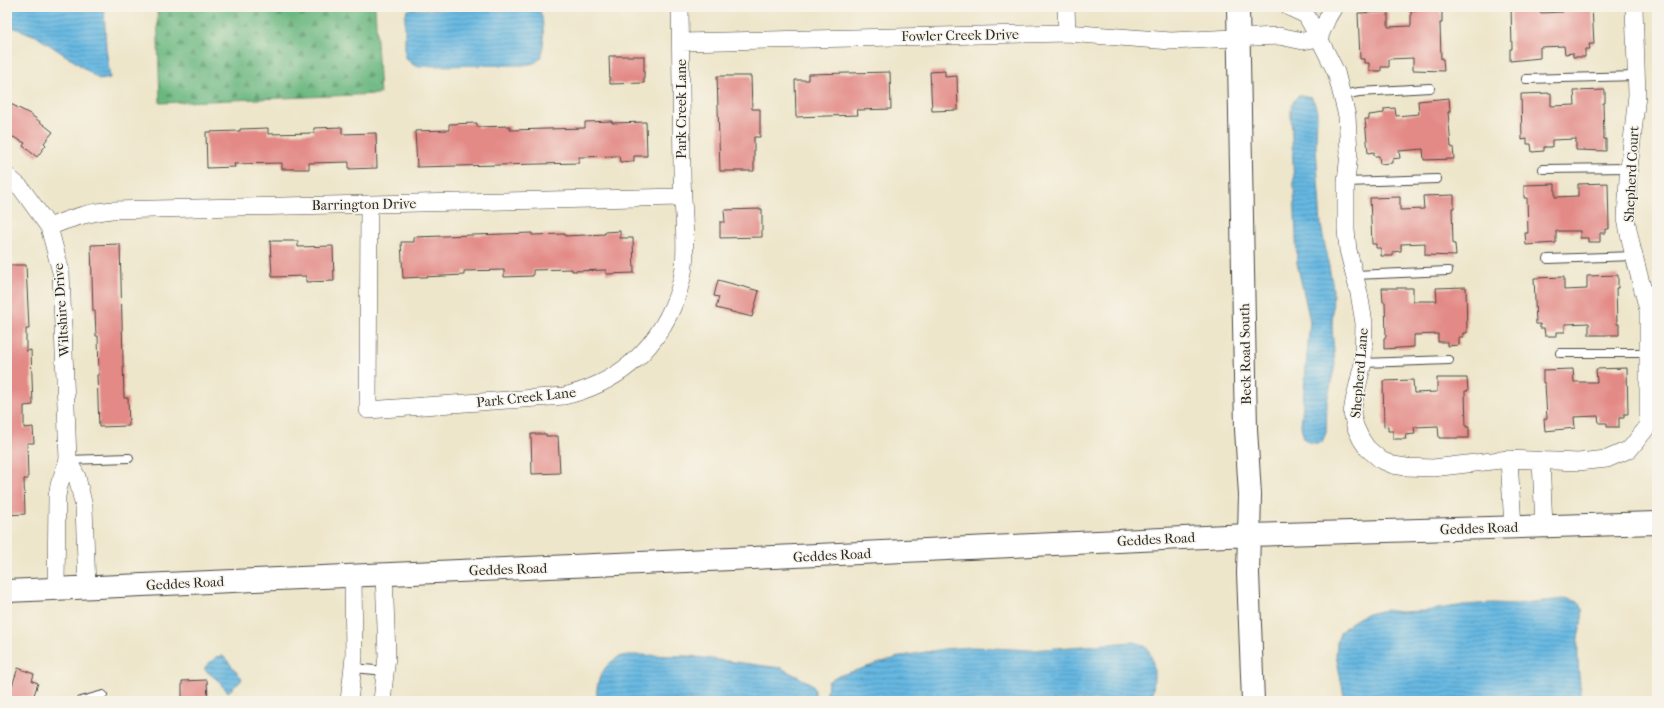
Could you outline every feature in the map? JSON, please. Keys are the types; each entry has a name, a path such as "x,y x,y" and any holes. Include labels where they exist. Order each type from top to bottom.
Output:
{"main road":[{"name":"Beck Road South","path":"1238,7 1246,421 1250,495 1248,573 1254,701"},
{"name":"Geddes Road","path":"7,591 1248,535 1657,523"}],"street":[{"name":"Park Creek Lane","path":"369,204 368,410 564,396 591,388 612,377 629,365 652,343 664,325 677,297 684,269 685,250 682,197 680,7"},
{"path":"1066,7 1067,33"},
{"name":"Shepherd Lane","path":"1289,7 1306,14 1336,72 1343,95 1349,134 1346,182 1346,230 1348,250 1355,275 1364,323 1363,363 1354,401 1354,420 1361,439 1381,460 1393,465 1406,467 1433,468 1509,459"},
{"path":"1239,38 1279,36 1303,41 1319,38 1334,7"},
{"name":"Shepherd Court","path":"1509,459 1578,462 1607,460 1630,449 1648,426 1648,310 1626,219 1629,168 1637,95 1634,7"},
{"name":"Fowler Creek Drive","path":"680,42 1067,33 1171,41 1239,38"},
{"name":"Wiltshire Drive","path":"7,176 21,188 49,227 60,272 68,460 59,485 57,496 56,589"},
{"name":"Barrington Drive","path":"49,227 73,217 112,210 682,197"},
{"path":"1509,459 1513,527"},
{"name":"Wiltshire Drive","path":"68,460 77,477 84,507 87,588"},
{"path":"1541,460 1544,526"},
{"path":"382,701 387,656 384,574"},
{"path":"349,701 353,668 353,576"}],"lane":[{"path":"1526,79 1636,76"},
{"path":"1343,95 1359,92 1430,88"},
{"path":"1543,169 1629,168"},
{"path":"1346,182 1437,179"},
{"path":"1548,259 1634,256"},
{"path":"1355,275 1448,271"},
{"path":"1560,353 1648,354"},
{"path":"1363,363 1449,360"},
{"path":"68,460 128,458"},
{"path":"353,668 386,671"},
{"path":"81,701 103,695"}],"green space":[{"path":"157,7 375,7 380,94 160,103"}],"water":[{"path":"7,7 104,7 106,48 110,78 100,80 36,36 7,25"},
{"path":"410,9 540,11 543,35 542,54 536,61 523,65 415,66 405,58 405,16 407,11"},
{"path":"1300,95 1311,97 1317,111 1316,147 1321,225 1333,288 1332,328 1335,364 1327,401 1326,433 1322,442 1317,443 1304,439 1301,426 1310,321 1297,263 1291,108 1293,103"},
{"path":"1563,599 1577,602 1582,607 1578,638 1578,654 1582,701 1345,701 1336,655 1337,641 1341,631 1364,615 1385,610 1400,612 1425,611 1464,605 1493,603 1516,604"},
{"path":"1134,642 1143,645 1148,649 1151,655 1154,680 1149,701 826,701 828,682 835,677 902,656 944,649 972,647 1032,650"},
{"path":"223,656 242,678 241,681 228,692 220,682 205,670 205,667 216,657"},
{"path":"622,656 688,656 781,668 812,684 815,691 815,701 597,701 597,688 600,676 611,662"}],"building":[{"path":"1511,7 1540,7 1540,13 1563,12 1563,7 1592,7 1594,44 1589,44 1590,49 1585,49 1585,57 1573,57 1573,53 1565,54 1564,46 1540,47 1540,58 1510,61 1510,49 1512,49"},
{"path":"1411,10 1442,10 1442,23 1440,23 1441,59 1443,59 1444,71 1413,70 1413,58 1389,59 1389,67 1381,67 1381,71 1369,71 1369,63 1364,63 1364,59 1360,59 1358,13 1388,12 1388,27 1411,26"},
{"path":"609,56 644,56 644,83 610,84"},
{"path":"945,71 945,77 957,76 958,110 932,111 930,72"},
{"path":"890,72 891,109 857,110 858,115 796,117 795,80 808,80 808,74"},
{"path":"717,76 751,76 752,109 760,109 760,137 754,137 754,171 720,171"},
{"path":"1605,90 1605,103 1603,103 1604,139 1606,139 1606,151 1576,150 1576,139 1552,140 1552,147 1544,147 1544,151 1532,152 1531,144 1527,144 1527,139 1522,140 1521,94 1551,93 1551,106 1575,105 1574,91"},
{"path":"1449,98 1450,111 1448,112 1451,147 1453,147 1454,159 1424,160 1423,149 1399,151 1400,158 1392,159 1392,163 1380,164 1379,156 1374,156 1374,152 1368,153 1365,119 1369,119 1369,115 1384,113 1384,109 1395,108 1396,116 1419,114 1418,101"},
{"path":"7,102 30,114 53,132 44,143 46,145 37,157 23,146 25,143 7,134"},
{"path":"612,121 612,123 646,122 647,156 634,156 634,161 620,162 619,156 579,157 579,163 417,167 415,131 449,130 449,124 477,123 477,127 510,126 510,130 585,128 585,122"},
{"path":"342,127 342,134 376,133 377,168 349,169 349,162 309,163 309,169 282,169 282,163 234,164 235,167 207,168 206,132 268,128 268,134 314,133 314,128"},
{"path":"1608,183 1609,229 1605,229 1605,233 1600,233 1600,242 1588,242 1588,238 1580,238 1580,231 1556,231 1556,243 1526,245 1525,233 1528,233 1527,198 1524,198 1524,185 1555,184 1555,197 1578,196 1578,184"},
{"path":"1454,195 1454,208 1452,208 1453,244 1455,244 1456,256 1425,255 1425,243 1401,244 1401,251 1393,252 1393,256 1381,256 1381,248 1376,248 1376,244 1372,244 1370,198 1400,197 1400,210 1424,209 1423,196"},
{"path":"762,209 762,237 720,238 720,222 725,222 724,210"},
{"path":"620,231 620,238 633,238 634,273 606,274 606,270 533,270 533,276 504,277 504,270 464,271 464,275 403,278 401,242 414,242 414,237 532,233 532,235 565,234 565,236 605,234 605,232"},
{"path":"270,241 298,241 298,247 333,246 334,281 306,282 306,276 272,277"},
{"path":"120,244 124,398 128,398 129,426 99,427 97,375 99,375 98,336 96,336 95,311 93,311 91,245"},
{"path":"7,265 26,265 29,329 26,329 26,351 31,350 33,405 24,406 24,428 33,427 34,443 27,443 28,479 24,479 25,514 7,515"},
{"path":"1618,275 1618,288 1616,288 1617,324 1619,324 1619,335 1589,335 1589,323 1565,324 1565,332 1557,332 1557,336 1545,336 1544,328 1540,328 1540,324 1536,324 1534,278 1564,277 1564,290 1587,289 1587,276"},
{"path":"718,280 759,291 752,317 716,308 719,297 714,296"},
{"path":"1466,287 1467,333 1463,333 1463,337 1459,337 1459,345 1447,346 1447,342 1438,342 1438,334 1414,335 1414,347 1384,349 1384,338 1386,337 1385,302 1383,302 1382,288 1413,288 1413,301 1437,301 1436,288"},
{"path":"1627,368 1628,414 1624,414 1624,418 1619,418 1619,427 1607,427 1607,423 1599,423 1598,416 1574,417 1575,428 1545,431 1544,419 1547,419 1543,370 1573,369 1574,382 1597,382 1596,369"},
{"path":"1437,378 1467,378 1468,391 1465,391 1466,427 1469,427 1469,438 1439,438 1438,426 1414,427 1415,434 1405,435 1406,439 1393,439 1393,431 1388,431 1388,426 1384,427 1383,381 1413,380 1414,393 1437,392"},
{"path":"531,434 558,436 560,473 532,474"},
{"path":"18,668 34,674 32,681 38,683 32,701 7,701"},
{"path":"207,680 208,701 182,701 182,681"}]}
